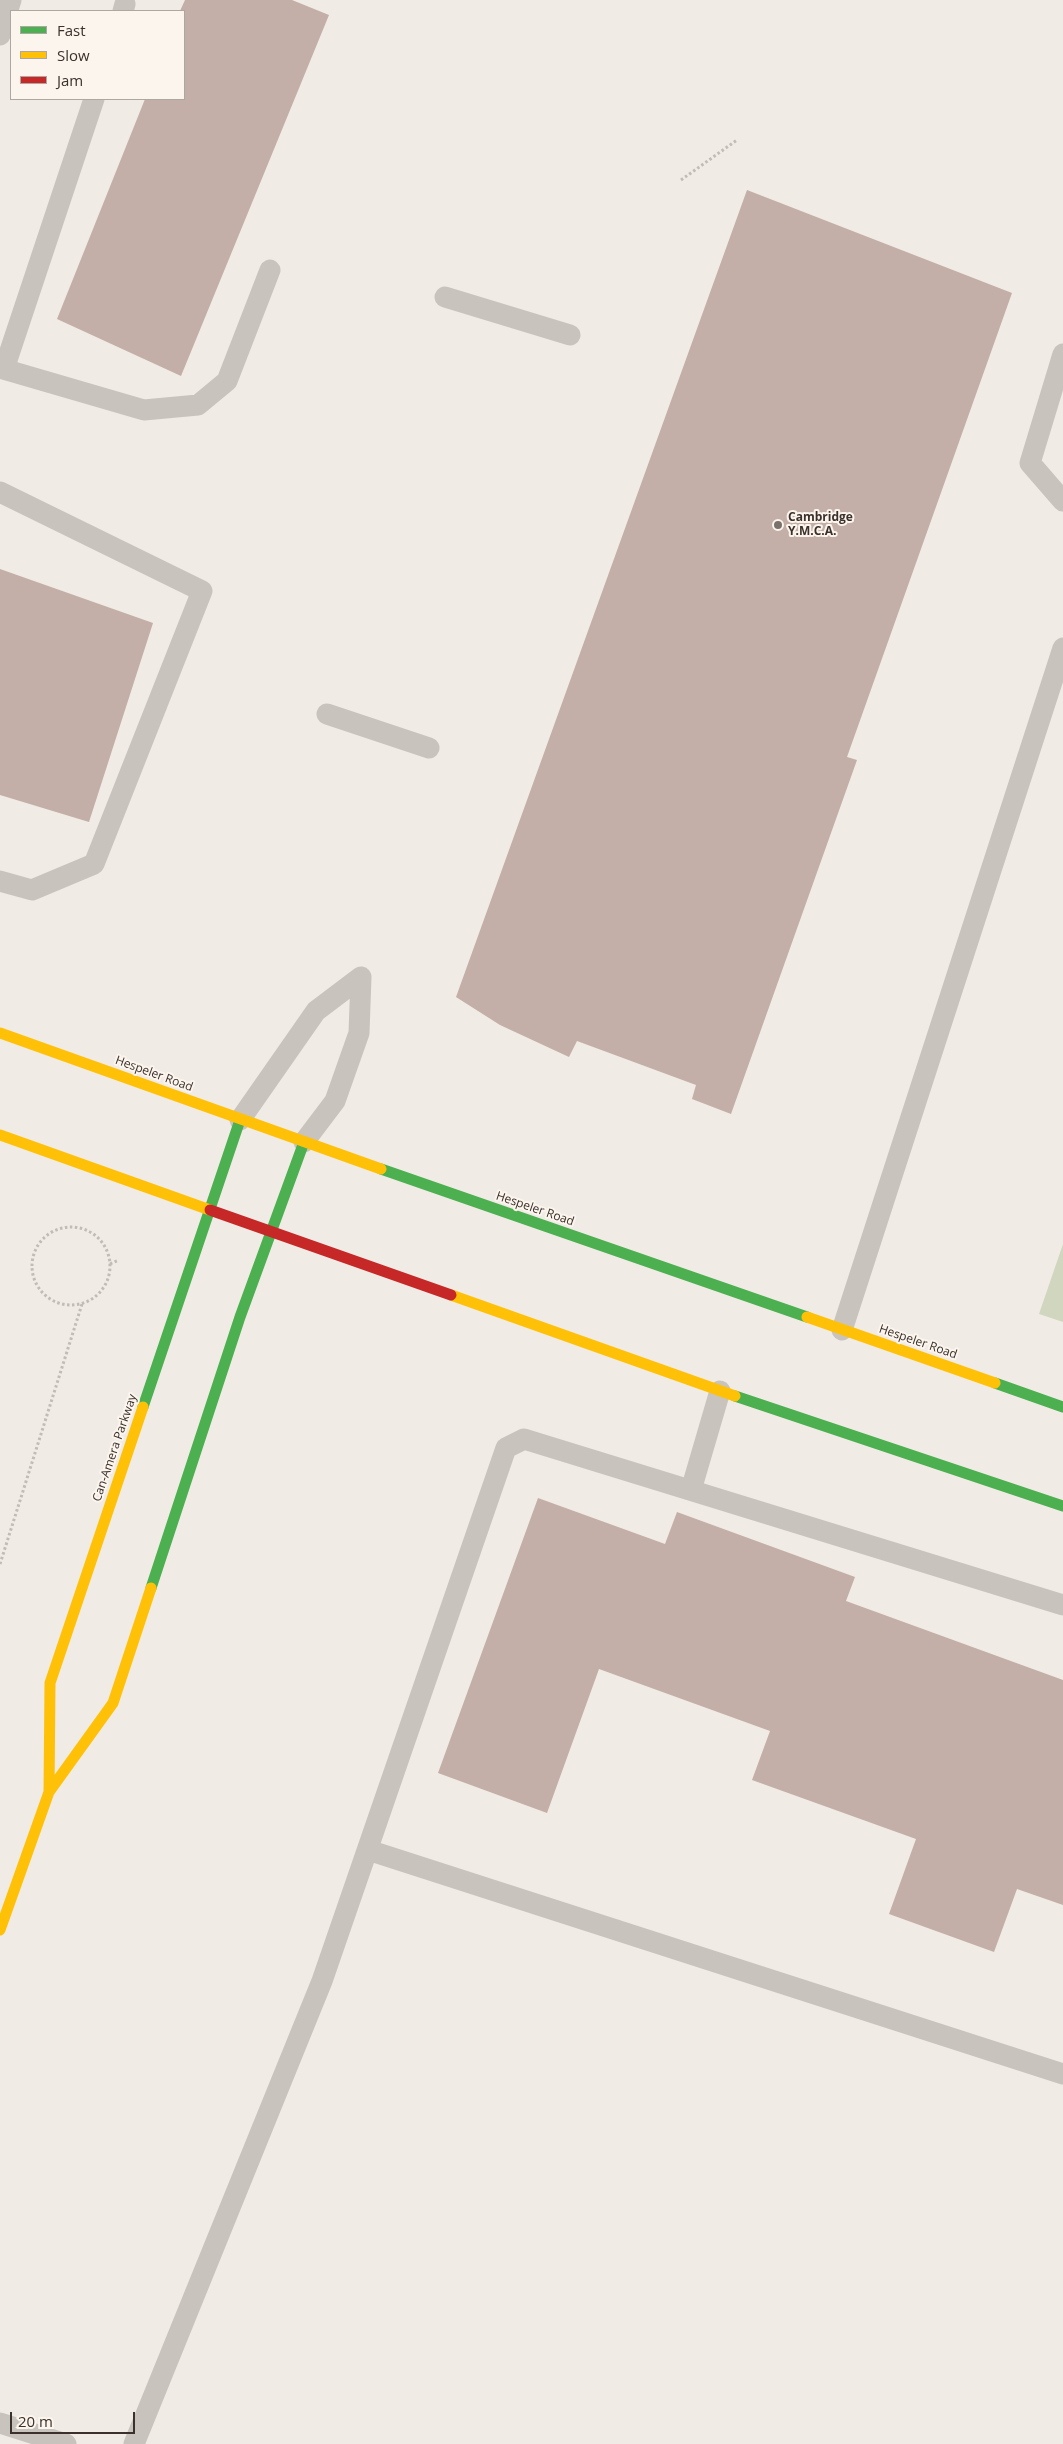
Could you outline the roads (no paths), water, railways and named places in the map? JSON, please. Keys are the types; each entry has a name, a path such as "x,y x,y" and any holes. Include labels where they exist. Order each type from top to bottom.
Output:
{"main road":[{"name":"Hespeler Road","path":"0,1033 240,1120 1063,1407"},
{"name":"Can-Amera Parkway","path":"49,1792 50,1683 240,1120"},
{"path":"0,1135 720,1391 1063,1506"},
{"name":"Can-Amera Parkway","path":"0,1930 49,1792 114,1703 240,1316 304,1142"}],"lane":[{"path":"0,35 12,0"},
{"path":"94,100 2,368 144,410 198,405 226,381 270,270"},
{"path":"445,297 570,335"},
{"path":"1063,354 1030,463 1063,501"},
{"path":"0,492 202,591 94,864 32,890 0,881"},
{"path":"842,1330 1063,648"},
{"path":"327,714 429,748"},
{"path":"240,1120 316,1011 361,977 359,1033 356,1042 335,1102 304,1142"},
{"path":"691,1490 720,1391"},
{"path":"134,2444 322,1981 506,1448 524,1439 1063,1605"},
{"path":"368,1850 1063,2074"},
{"path":"0,2423 66,2444"}],"place":[{"name":"Cambridge Y.M.C.A.","path":"778,525"}]}
